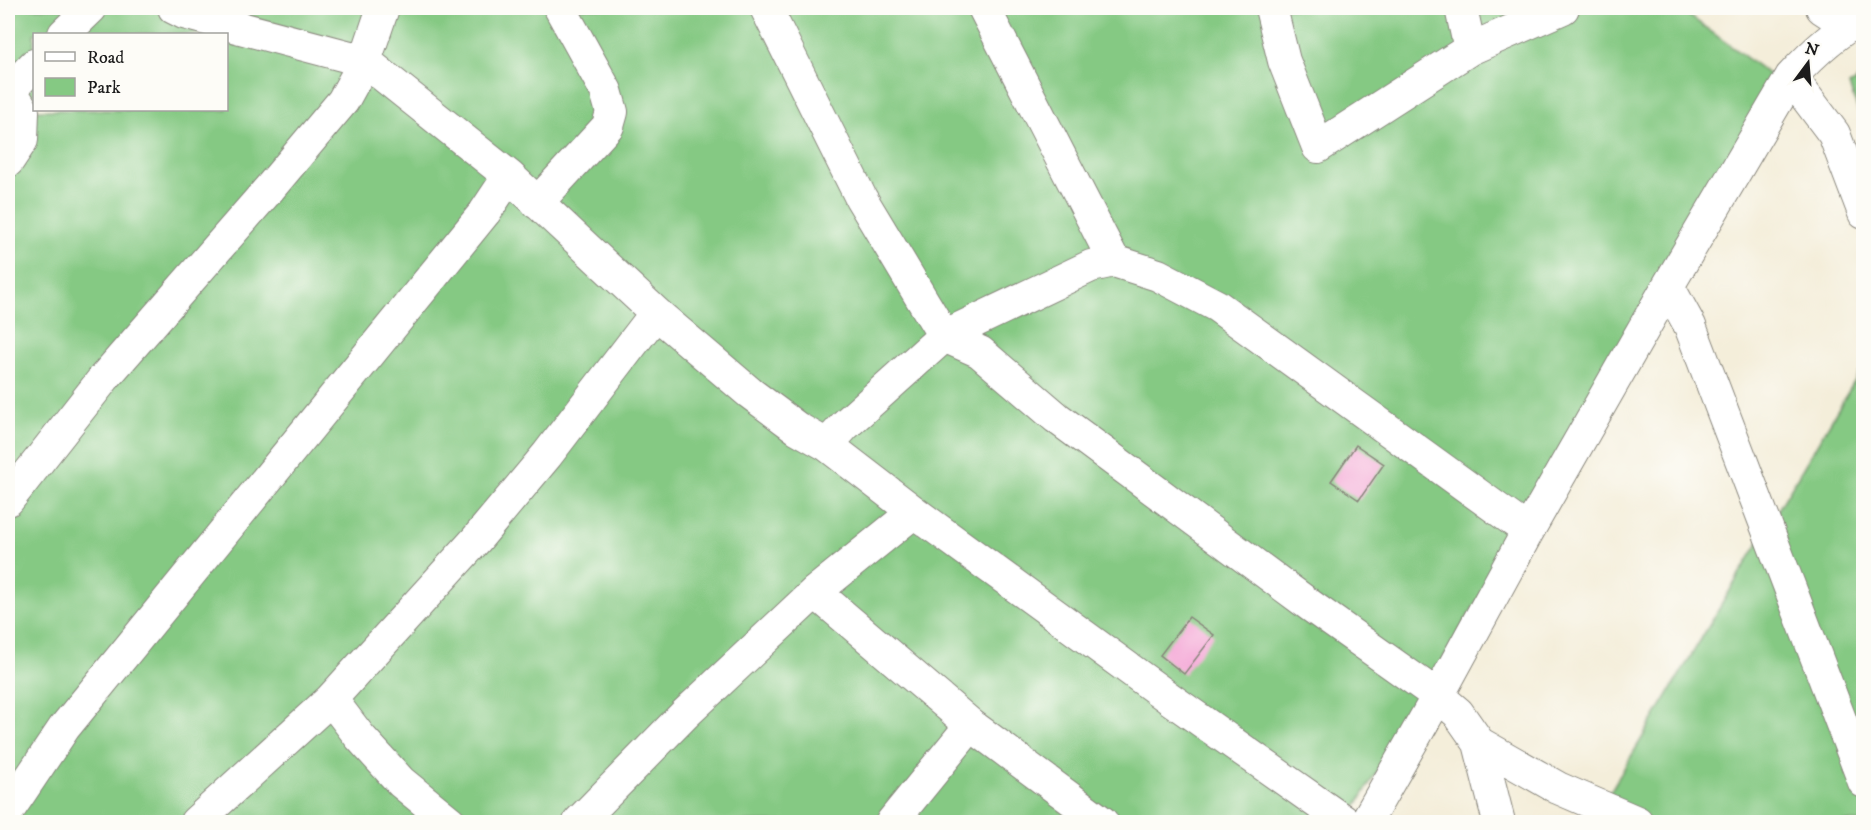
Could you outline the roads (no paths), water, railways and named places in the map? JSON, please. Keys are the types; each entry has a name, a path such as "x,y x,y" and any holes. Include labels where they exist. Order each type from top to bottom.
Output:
{"street":[{"path":"65,33 91,8"},
{"path":"174,8 184,14 365,61 509,176 656,313 750,393 797,428 827,445 914,512 1169,698 1345,822"},
{"path":"8,500 104,378 343,101 365,61 383,8"},
{"path":"537,203 608,126 612,112 606,91 560,8"},
{"path":"766,8 861,198 944,336 980,352 1057,418 1311,606 1438,696 1458,713 1479,743 1499,822"},
{"path":"984,8 1114,261"},
{"path":"1271,8 1284,61 1318,147 1470,49 1563,8"},
{"path":"1461,8 1470,49"},
{"path":"1822,8 1856,21"},
{"path":"1366,822 1438,696 1527,531 1791,77 1814,52 1856,21"},
{"path":"8,161 22,140 23,111 9,91 33,65"},
{"path":"1791,77 1834,134 1863,213"},
{"path":"8,811 64,728 485,212 509,176"},
{"path":"827,445 845,425 944,336 1091,266 1114,261 1158,275 1217,306 1527,531"},
{"path":"1668,286 1690,326 1863,782"},
{"path":"196,822 331,699 476,540 540,464 656,313"},
{"path":"579,822 685,714 815,592 914,512"},
{"path":"815,592 971,725 1102,822"},
{"path":"331,699 360,737 401,782 450,822"},
{"path":"892,822 971,725"},
{"path":"1479,743 1558,788 1637,822"}]}
